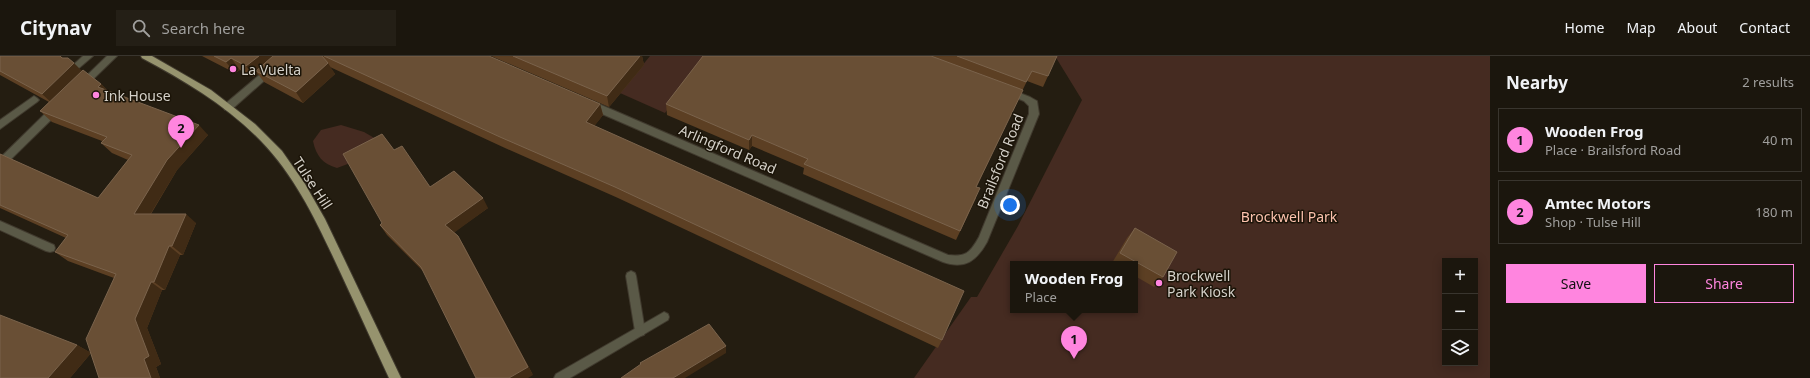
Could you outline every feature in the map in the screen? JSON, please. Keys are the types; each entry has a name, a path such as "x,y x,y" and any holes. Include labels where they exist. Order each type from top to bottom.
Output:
{"main road":[{"name":"Tulse Hill","path":"145,56 198,87 248,122 266,140 294,176 324,225 395,378"}],"street":[{"path":"76,66 89,56"},
{"path":"73,94 113,56"},
{"path":"228,107 288,56"},
{"name":"Brailsford Road","path":"968,259 976,252 983,239 1034,114 1034,104 1027,99 998,88"},
{"path":"0,125 34,100"},
{"name":"Arlingford Road","path":"581,100 947,259 958,261 968,259"},
{"path":"0,164 62,104"},
{"path":"0,225 50,248"},
{"path":"630,276 640,331"},
{"path":"560,378 664,317"}],"green space":[{"path":"650,56 709,56 698,66 665,113 620,93"},
{"name":"Brockwell Park","path":"1055,56 1490,56 1490,378 914,378 971,297 977,297 1018,226 1082,100"},
{"path":"341,125 364,132 376,139 353,162 337,168 321,159 316,151 313,141 321,130"}],"building":[{"path":"0,56 60,56 62,58 68,58 74,63 42,94 0,71"},
{"path":"214,56 259,56 246,66 231,58 226,62"},
{"path":"273,56 322,56 328,63 296,92 256,71"},
{"path":"324,56 489,56 600,104 586,122 964,291 942,340 615,187 500,137"},
{"path":"513,56 640,56 607,96"},
{"path":"703,56 931,56 1023,90 976,187 980,188 960,231 804,164 808,159 752,135 749,140 666,104"},
{"path":"957,56 1057,56 1048,76 1032,71 1026,82"},
{"path":"83,70 101,84 98,87 199,125 167,160 134,214 186,214 172,246 169,246 154,282 151,282 135,319 149,356 144,359 151,378 99,378 86,339 116,274 55,252 68,235 0,205 0,154 98,198 132,155 101,143 107,137 40,111"},
{"path":"382,134 394,150 402,146 430,187 454,171 483,198 445,225 458,236 528,367 509,378 476,378 421,267 380,225 382,223 343,154"},
{"path":"1135,228 1177,252 1163,277 1138,263 1138,261 1134,261 1120,253"},
{"path":"0,315 77,345 48,378 0,378"},
{"path":"709,324 726,346 673,378 621,378 641,364 640,363"}],"place":[{"name":"La Vuelta","path":"233,69"},
{"name":"Ink House","path":"96,95"},
{"name":"Amtec Motors","path":"181,148"},
{"name":"Brockwell Park Kiosk","path":"1159,283"},
{"name":"Wooden Frog","path":"1074,359"}]}
